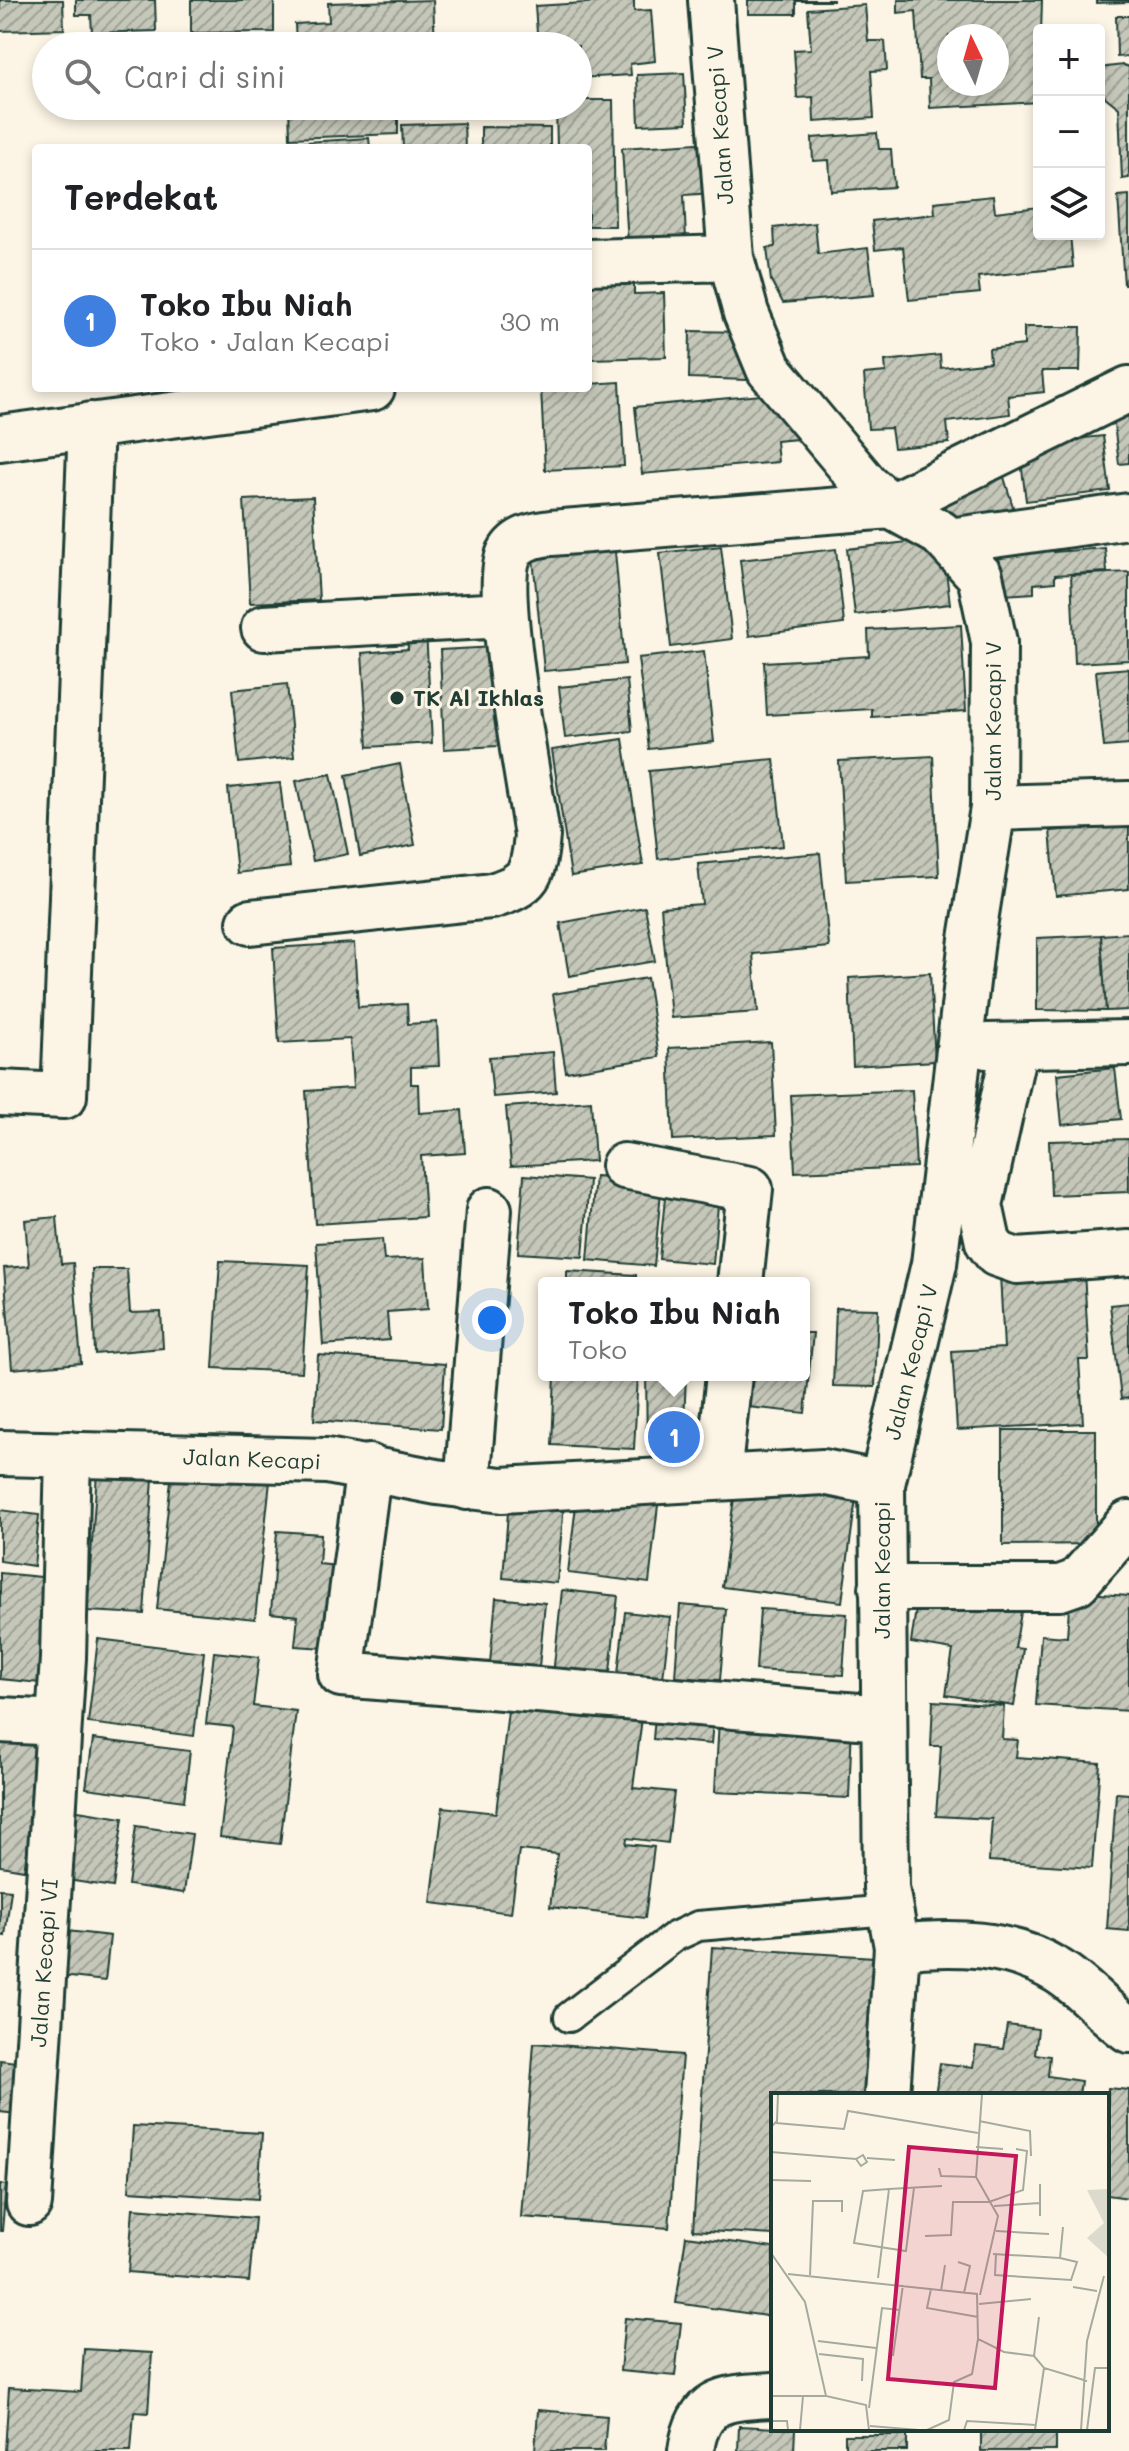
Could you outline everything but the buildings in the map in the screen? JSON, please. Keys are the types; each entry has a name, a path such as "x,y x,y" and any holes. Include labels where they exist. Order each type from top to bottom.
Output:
{"street":[{"name":"Jalan Kecapi V","path":"711,0 731,258 746,313 769,369 867,486 891,506 949,541 980,576 994,642 993,808 959,1046 934,1264 882,1484"},
{"path":"592,262 731,258"},
{"path":"250,922 492,896 520,887 534,867 537,836 505,615 509,555 518,543 534,535 891,506 1129,389"},
{"path":"0,438 342,392"},
{"path":"0,1093 64,1096 91,425"},
{"path":"949,541 1129,516"},
{"path":"264,628 505,615"},
{"path":"993,808 1129,804"},
{"path":"959,1046 1129,1043"},
{"path":"1015,1046 980,1205 988,1242 997,1254 1017,1261 1129,1253"},
{"path":"624,1166 750,1189 741,1277"},
{"path":"467,1487 489,1210"},
{"path":"718,1477 728,1381"},
{"name":"Jalan Kecapi","path":"0,1453 310,1460 369,1467 467,1487 517,1489 823,1472 882,1484 883,1718 894,1928 887,2093"},
{"name":"Jalan Kecapi VI","path":"29,2203 59,1723 68,1454"},
{"path":"369,1467 341,1674 883,1718"},
{"path":"882,1588 1060,1588 1077,1582 1129,1523"},
{"path":"0,1720 59,1723"},
{"path":"894,1928 940,1942 979,1944 1015,1952 1059,1971 1129,2030"},
{"path":"691,2451 694,2428 705,2408 740,2397 771,2395"}],"lane":[{"path":"569,2017 674,1937 698,1926 894,1928"}],"place":[{"name":"TK Al Ikhlas","path":"397,698"},
{"name":"Toko Ibu Niah","path":"674,1437"}]}
